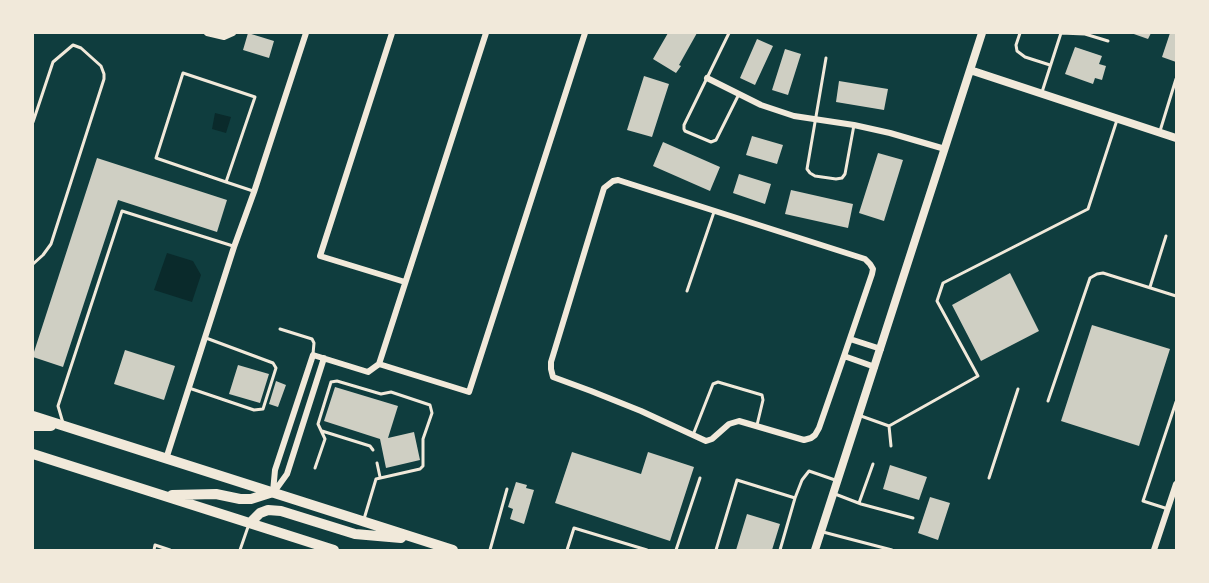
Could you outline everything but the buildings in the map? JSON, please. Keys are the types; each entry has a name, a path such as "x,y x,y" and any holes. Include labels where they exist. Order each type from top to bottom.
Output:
{"highway":[{"path":"33,417 453,550"},
{"path":"33,426 64,427"},
{"path":"33,454 334,550"},
{"path":"163,496 216,494 250,499 273,492"},
{"path":"250,523 260,513 268,510 281,511 355,534 420,539"}],"street":[{"path":"207,33 224,37 233,33"},
{"path":"166,459 306,33"},
{"path":"392,33 320,256 405,282"},
{"path":"273,492 275,470 313,355 368,372 379,364 486,33"},
{"path":"379,364 469,392 585,33"},
{"path":"815,550 982,33"},
{"path":"970,70 1176,138"},
{"path":"707,78 769,108 794,116 898,135 945,148"},
{"path":"618,180 865,259 873,269 850,339 819,428 811,438 804,440 733,422 712,439 706,441 591,391 557,380 553,377 551,369 551,362 604,189 618,180"},
{"path":"850,339 880,349"},
{"path":"844,356 875,367"},
{"path":"273,492 287,474 324,358"},
{"path":"1154,550 1176,484"}],"lane":[{"path":"729,33 684,125 685,131 711,142 716,140 739,94"},
{"path":"1020,33 1016,45 1017,51 1025,57 1050,65"},
{"path":"1041,93 1061,33 1085,34 1108,41"},
{"path":"33,122 53,62 73,45 81,48 101,66 104,74 103,85 51,244 33,264"},
{"path":"826,58 807,169 810,174 842,178 845,174 854,126"},
{"path":"226,182 255,97 183,74 156,158 254,192"},
{"path":"1160,132 1176,79"},
{"path":"859,416 889,426 978,376 937,301 943,283 1088,209 1117,119"},
{"path":"687,291 714,210"},
{"path":"64,427 58,406 122,211 234,247"},
{"path":"1150,287 1166,236"},
{"path":"1048,401 1090,278 1103,273 1176,296"},
{"path":"280,329 312,339 313,355"},
{"path":"188,388 254,410 263,409 276,368 273,363 205,338"},
{"path":"315,468 325,439 318,424 331,382 337,381 381,394 391,392 430,405 432,412 423,439 423,466 420,469 376,478 363,521"},
{"path":"693,435 713,384 718,382 762,395 763,400 756,426"},
{"path":"988,478 1018,389"},
{"path":"1168,509 1143,501 1176,402"},
{"path":"889,426 891,446"},
{"path":"321,430 370,446 373,450"},
{"path":"377,463 380,477"},
{"path":"859,503 873,464"},
{"path":"780,550 795,498 802,480 809,471 838,481"},
{"path":"676,550 700,478"},
{"path":"716,550 737,480 795,498"},
{"path":"490,550 507,489"},
{"path":"834,493 859,503 913,518"},
{"path":"240,550 250,523"},
{"path":"567,550 574,528 647,550"},
{"path":"821,531 892,550"},
{"path":"154,550 156,545 170,550"}],"water":[{"path":"215,113 231,117 226,133 212,129"},
{"path":"167,253 193,261 201,275 192,302 154,290"}]}
